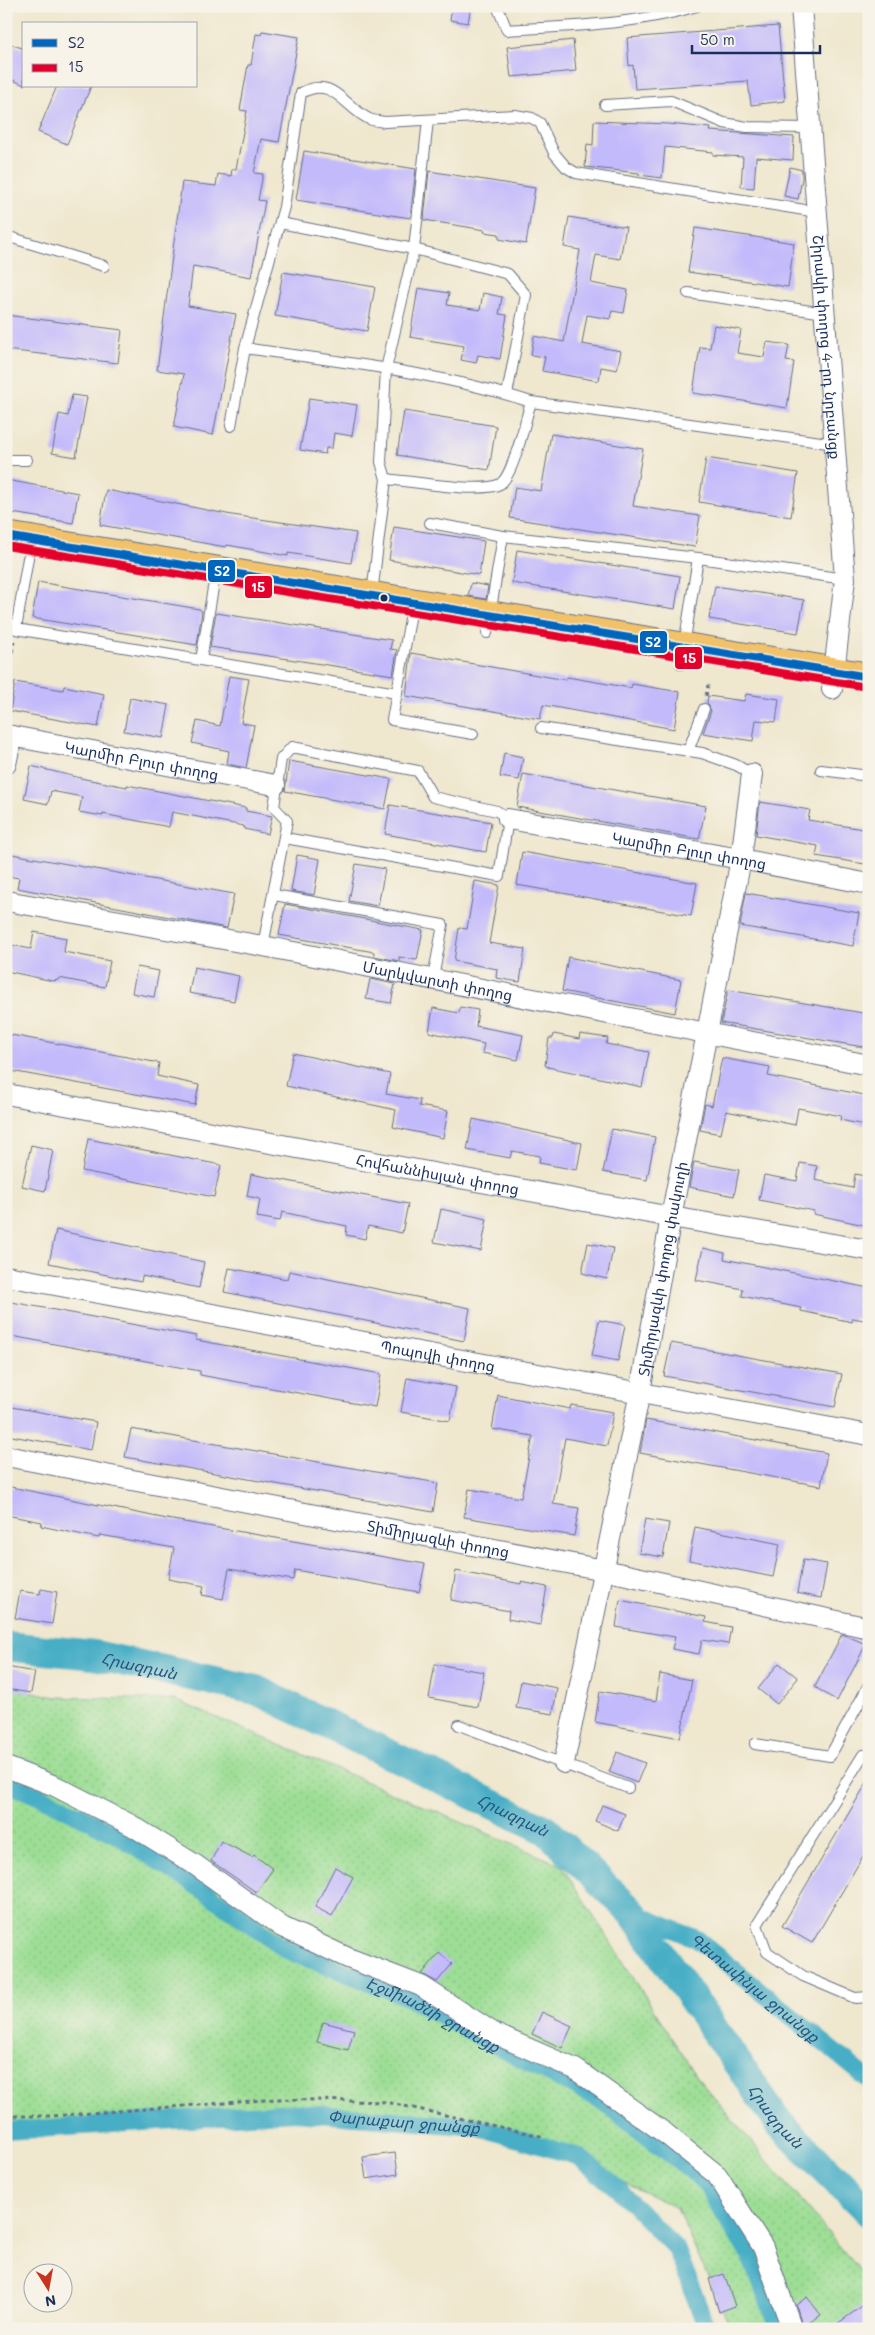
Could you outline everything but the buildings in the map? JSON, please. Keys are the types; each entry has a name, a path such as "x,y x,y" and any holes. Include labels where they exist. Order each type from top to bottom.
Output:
{"highway":[{"path":"6,536 372,596 411,611"},
{"path":"17,556 213,588 411,611 833,680 869,695"},
{"path":"833,680 869,677"}],"street":[{"name":"Շիրակի փողոց 4-րդ նրբանցք","path":"801,6 845,578 833,680"},
{"path":"6,764 9,735"},
{"name":"Կարմիր Բլուր փողոց","path":"9,735 275,785"},
{"name":"Տիմիրյազևի փողոց փակուղի","path":"564,1763 640,1392 671,1217 741,859 752,774"},
{"name":"Կարմիր Բլուր փողոց","path":"508,819 741,859 869,884"},
{"name":"Մարկվարտի փողոց","path":"6,900 433,978 707,1035 869,1065"},
{"name":"Հովհաննիսյան փողոց","path":"6,1094 671,1217 869,1250"},
{"name":"Պոպովի փողոց","path":"6,1276 869,1435"},
{"name":"Տիմիրյազևի փողոց","path":"6,1456 604,1570 869,1628"},
{"path":"6,1767 54,1786 131,1825 194,1864 282,1927 348,1958 421,1986 495,2034 575,2069 666,2134 717,2175 763,2247 792,2329"}],"lane":[{"path":"497,6 507,30 586,25 674,14 697,6"},
{"path":"231,426 245,348 280,223 301,94 311,88 328,88 369,119 385,122 515,115 532,118 540,123 554,153 566,167 576,173 817,212"},
{"path":"605,105 671,101 724,124 746,127 811,128"},
{"path":"372,596 386,479 381,462 386,369 414,249 428,120"},
{"path":"280,223 414,249 508,274 526,295 507,394"},
{"path":"6,236 104,266"},
{"path":"688,293 825,313"},
{"path":"245,348 386,369 507,394 530,402 835,444"},
{"path":"386,479 482,489 500,484 510,470 530,402"},
{"path":"6,460 27,460"},
{"path":"430,523 503,536 698,558 845,578"},
{"path":"489,624 503,536"},
{"path":"17,556 16,630 397,693"},
{"path":"682,656 698,558"},
{"path":"201,660 213,588"},
{"path":"411,611 392,720 473,734"},
{"path":"688,751 704,709"},
{"path":"540,728 717,757 752,774"},
{"path":"263,946 287,821 274,807 275,785 281,759 292,747 418,771 433,797 497,810 508,819 499,876 285,838"},
{"path":"820,770 869,776"},
{"path":"274,895 443,925 433,978"},
{"path":"755,1744 830,1756 869,1685"},
{"path":"459,1725 628,1788"},
{"path":"869,1756 863,1755 757,1924 767,1952 803,1976 855,1998 869,1997"}],"path":[{"path":"6,692 16,630"},
{"path":"6,2116 60,2115 278,2099 386,2102 545,2137"}],"green space":[{"path":"6,1686 56,1697 175,1700 561,1865 699,2080 869,2281 869,2329 731,2329 677,2208 542,2144 376,2118 6,2128"}],"waterway":[{"name":"Հրազդան","path":"6,1646 94,1655 256,1690 546,1830 632,1912 779,2123 869,2212"},
{"name":"Էջմիածնի ջրանցք","path":"6,1783 53,1802 119,1836 206,1892 287,1950 406,1996 517,2057 601,2100 703,2180 749,2254 780,2329"},
{"name":"Գետափնյա ջրանցք","path":"632,1912 697,1939 869,2080"},
{"name":"Փարաքար ջրանցք","path":"6,2131 295,2112 479,2127 579,2157 620,2191 677,2250 707,2329"}],"transit line":[{"name":"Տ2","path":"6,536 869,677"},
{"name":"15","path":"6,546 867,687"}]}
